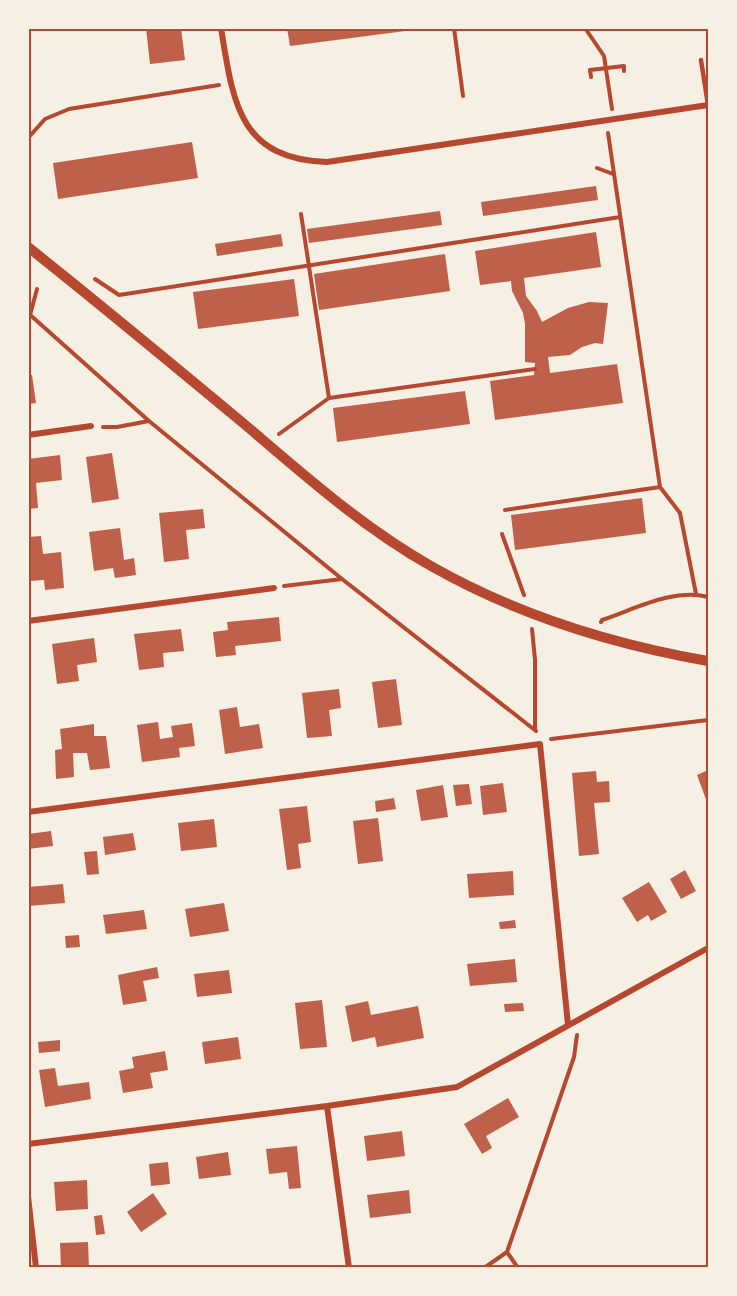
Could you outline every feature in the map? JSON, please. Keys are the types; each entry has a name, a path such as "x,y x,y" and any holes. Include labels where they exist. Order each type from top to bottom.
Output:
{"street":[{"path":"221,28 235,103 248,126 265,143 285,155 306,161 327,162 708,105"},
{"path":"28,247 127,326 348,511 387,539 471,587 530,613 598,636 661,653 708,661"},
{"path":"28,435 91,426"},
{"path":"28,621 274,588"},
{"path":"28,812 543,742 571,1024"},
{"path":"28,1144 458,1087 708,948"},
{"path":"327,1106 349,1268"},
{"path":"28,1196 36,1268"}],"lane":[{"path":"701,60 708,105"}],"path":[{"path":"454,28 463,96"},
{"path":"585,28 604,56 606,68 614,175 660,487 680,513 696,594"},
{"path":"591,77 590,70 624,66 624,71"},
{"path":"28,138 45,119 69,109 230,83"},
{"path":"597,168 614,175"},
{"path":"301,214 329,398"},
{"path":"91,277 119,295 620,217"},
{"path":"37,289 29,314 149,421 342,579 540,735"},
{"path":"267,443 329,398 535,369"},
{"path":"91,426 117,427 149,421"},
{"path":"505,510 660,487"},
{"path":"502,534 530,613 535,660 535,730"},
{"path":"274,588 342,579"},
{"path":"598,636 602,620 668,598 696,594 708,597"},
{"path":"543,742 708,720"},
{"path":"484,1268 507,1252 574,1057 577,1035 571,1024"},
{"path":"507,1252 518,1268"}],"building":[{"path":"146,28 181,28 185,60 150,64"},
{"path":"287,28 412,28 413,30 290,46"},
{"path":"192,142 198,178 58,199 53,163"},
{"path":"596,186 598,200 483,216 481,202"},
{"path":"440,211 442,225 309,243 307,229"},
{"path":"596,232 601,267 524,278 526,296 542,322 568,308 589,302 608,303 603,344 595,343 582,347 570,355 548,357 550,373 617,364 623,403 495,420 490,381 534,375 535,363 525,362 525,324 523,313 512,291 511,281 480,285 475,251"},
{"path":"281,234 283,246 217,256 215,244"},
{"path":"445,254 450,291 319,310 314,274"},
{"path":"294,279 299,316 198,329 193,292"},
{"path":"32,375 36,403 28,404 28,376"},
{"path":"465,391 470,424 337,442 333,408"},
{"path":"112,453 119,499 92,503 86,457"},
{"path":"60,455 62,480 36,483 38,508 28,509 28,459"},
{"path":"642,498 646,533 515,550 511,515"},
{"path":"203,509 205,528 186,530 189,559 164,562 159,513"},
{"path":"120,528 124,560 134,558 136,575 115,578 113,568 94,571 89,532"},
{"path":"41,536 43,554 61,552 64,588 45,590 44,580 28,581 28,537"},
{"path":"279,617 281,641 235,646 236,655 216,657 213,632 228,630 227,622"},
{"path":"181,629 184,651 163,653 164,667 139,670 134,634"},
{"path":"94,638 97,662 77,665 79,681 57,684 52,644"},
{"path":"396,679 402,725 378,728 372,682"},
{"path":"339,689 341,708 329,710 332,736 307,738 302,693"},
{"path":"237,707 240,727 259,724 263,748 225,754 219,710"},
{"path":"158,722 160,739 173,737 171,726 192,723 195,746 179,748 180,757 142,762 137,725"},
{"path":"94,724 94,736 106,736 110,768 90,770 87,753 73,753 74,777 56,779 55,750 62,749 60,729"},
{"path":"708,770 708,805 697,775"},
{"path":"596,771 597,782 609,781 610,802 594,803 599,854 579,856 572,773"},
{"path":"503,783 507,812 483,815 480,786"},
{"path":"469,784 472,804 456,806 453,785"},
{"path":"443,785 448,817 421,821 416,790"},
{"path":"394,798 396,809 376,812 375,801"},
{"path":"307,806 311,842 298,844 301,868 287,870 279,809"},
{"path":"378,818 383,861 358,864 353,821"},
{"path":"214,819 217,847 181,851 178,823"},
{"path":"51,831 53,846 28,849 28,834"},
{"path":"133,833 136,850 105,855 103,837"},
{"path":"97,851 99,874 87,875 84,852"},
{"path":"685,870 696,891 681,899 670,879"},
{"path":"513,871 514,895 469,898 467,874"},
{"path":"649,882 667,912 651,921 648,915 637,922 622,898"},
{"path":"63,884 65,903 28,906 28,887"},
{"path":"224,903 229,931 190,937 185,909"},
{"path":"144,910 147,929 106,934 103,915"},
{"path":"515,920 516,928 500,929 499,922"},
{"path":"79,935 80,947 66,948 65,936"},
{"path":"515,959 517,982 470,986 467,964"},
{"path":"157,967 159,978 143,981 147,1001 123,1005 118,975"},
{"path":"229,970 232,993 197,997 194,974"},
{"path":"322,1000 327,1047 300,1049 295,1003"},
{"path":"368,1001 371,1015 418,1006 424,1038 377,1047 375,1037 352,1042 345,1006"},
{"path":"523,1003 524,1011 505,1012 504,1004"},
{"path":"238,1037 241,1059 205,1064 202,1042"},
{"path":"60,1040 60,1051 39,1053 38,1042"},
{"path":"165,1051 168,1070 150,1073 153,1088 123,1093 119,1071 134,1068 132,1057"},
{"path":"55,1068 58,1086 89,1082 91,1099 45,1107 39,1070"},
{"path":"508,1098 519,1117 486,1136 492,1148 482,1154 464,1124"},
{"path":"402,1131 405,1156 367,1161 364,1136"},
{"path":"297,1146 301,1188 289,1189 287,1172 269,1174 266,1149"},
{"path":"228,1152 231,1175 199,1179 196,1157"},
{"path":"168,1162 170,1184 151,1186 149,1164"},
{"path":"87,1180 88,1209 56,1211 54,1182"},
{"path":"409,1190 411,1213 370,1218 367,1195"},
{"path":"153,1193 167,1214 141,1232 127,1212"},
{"path":"102,1215 105,1234 96,1235 94,1216"},
{"path":"88,1242 89,1268 61,1268 60,1243"}]}
